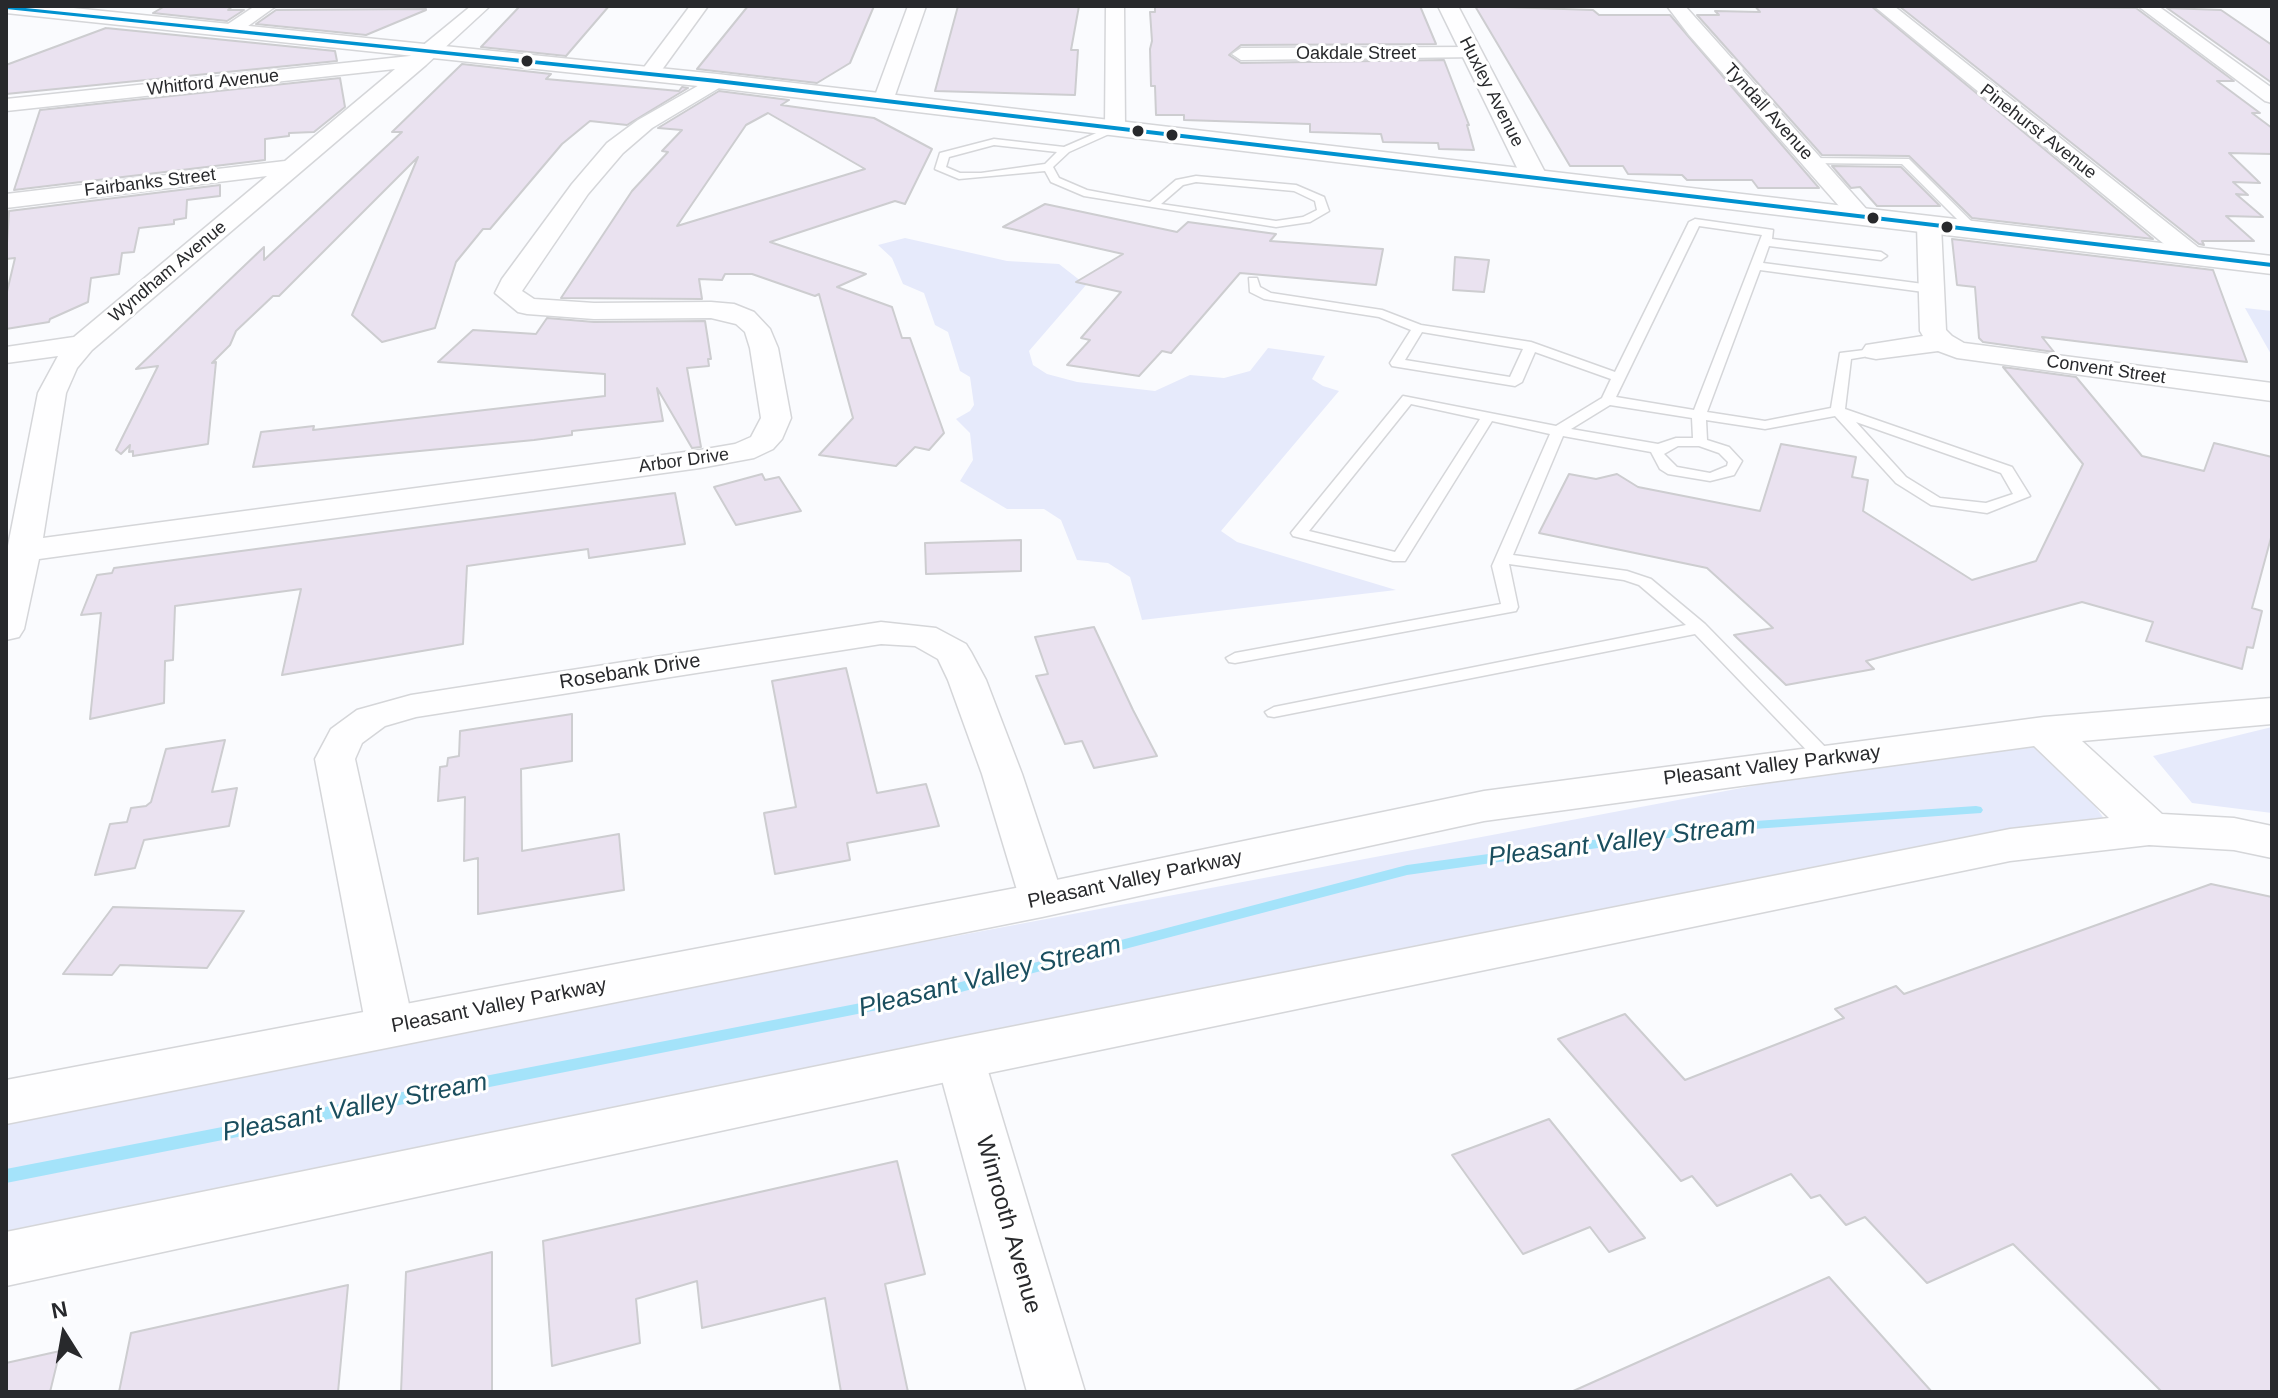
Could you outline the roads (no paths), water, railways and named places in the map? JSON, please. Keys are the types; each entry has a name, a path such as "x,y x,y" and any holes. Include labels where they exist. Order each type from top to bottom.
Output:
{"street":[{"path":"231,30 267,6"},
{"name":"Wyndham Avenue","path":"6,629 24,551 52,393 64,367 82,344 481,6"},
{"path":"649,74 699,6"},
{"path":"883,101 917,6"},
{"path":"1115,6 1115,128"},
{"name":"Huxley Avenue","path":"1448,6 1535,178"},
{"name":"Tyndall Avenue","path":"1676,6 1861,217"},
{"name":"Pinehurst Avenue","path":"1883,6 2195,257"},
{"path":"2147,6 2272,97"},
{"path":"6,7 45,8 425,56 717,81 2272,265"},
{"name":"Oakdale Street","path":"1241,54 1472,53"},
{"name":"Whitford Avenue","path":"6,105 425,56"},
{"name":"Arbor Drive","path":"24,551 700,459 743,452 762,443 771,433 776,418 764,348 757,329 745,318 734,312 711,310 594,311 527,306 508,293 511,284 562,213 615,148 645,124 717,81"},
{"name":"Fairbanks Street","path":"6,201 295,166"},
{"path":"1929,225 1933,331 1942,342"},
{"path":"1876,351 1942,342"},
{"name":"Convent Street","path":"1942,342 1957,350 2272,392"},
{"path":"6,355 82,344"},
{"name":"Rosebank Drive","path":"390,1027 335,759 345,737 371,718 411,706 881,633 923,636 953,652 967,680 1002,774 1042,900"},
{"name":"Pleasant Valley Parkway","path":"6,1102 1042,900 1484,806 2044,731 2272,711"},
{"path":"2044,731 2149,829"},
{"path":"6,1259 960,1058 2010,845 2149,829 2234,834 2272,842"},
{"name":"Winrooth Avenue","path":"960,1058 1056,1392"}],"lane":[{"path":"1065,150 994,142 944,155 940,169 959,176 981,176 1048,167 1065,150 1115,128"},
{"path":"1811,161 1905,161 1974,230"},
{"path":"1048,167 1055,180 1084,193 1153,205 1276,224 1306,220 1323,211 1320,199 1296,188 1196,179 1180,182 1153,205"},
{"path":"1235,658 1510,607 1500,566 1558,431 1608,400 1695,222 1769,232 1699,415 1700,442"},
{"path":"1765,242 1881,256"},
{"path":"1756,266 1931,289"},
{"path":"1253,281 1254,289 1268,296 1382,314 1418,328 1531,346 1617,377"},
{"path":"1418,328 1397,363 1515,382 1531,346"},
{"path":"1608,400 1765,425 1838,411 2007,470 2022,496 1987,508 1936,502 1901,480 1838,411 1845,356 1876,351"},
{"path":"1488,417 1399,558 1299,533 1408,399 1660,449 1676,442 1700,442 1731,456 1734,467 1729,472 1710,477 1685,474 1659,460 1660,449"},
{"path":"1504,558 1627,576 1645,582 1699,628 1825,758"},
{"path":"1274,712 1699,628"}],"waterway":[{"name":"Pleasant Valley Stream","path":"6,1176 938,993 1407,870 1711,828 1976,810"}]}
